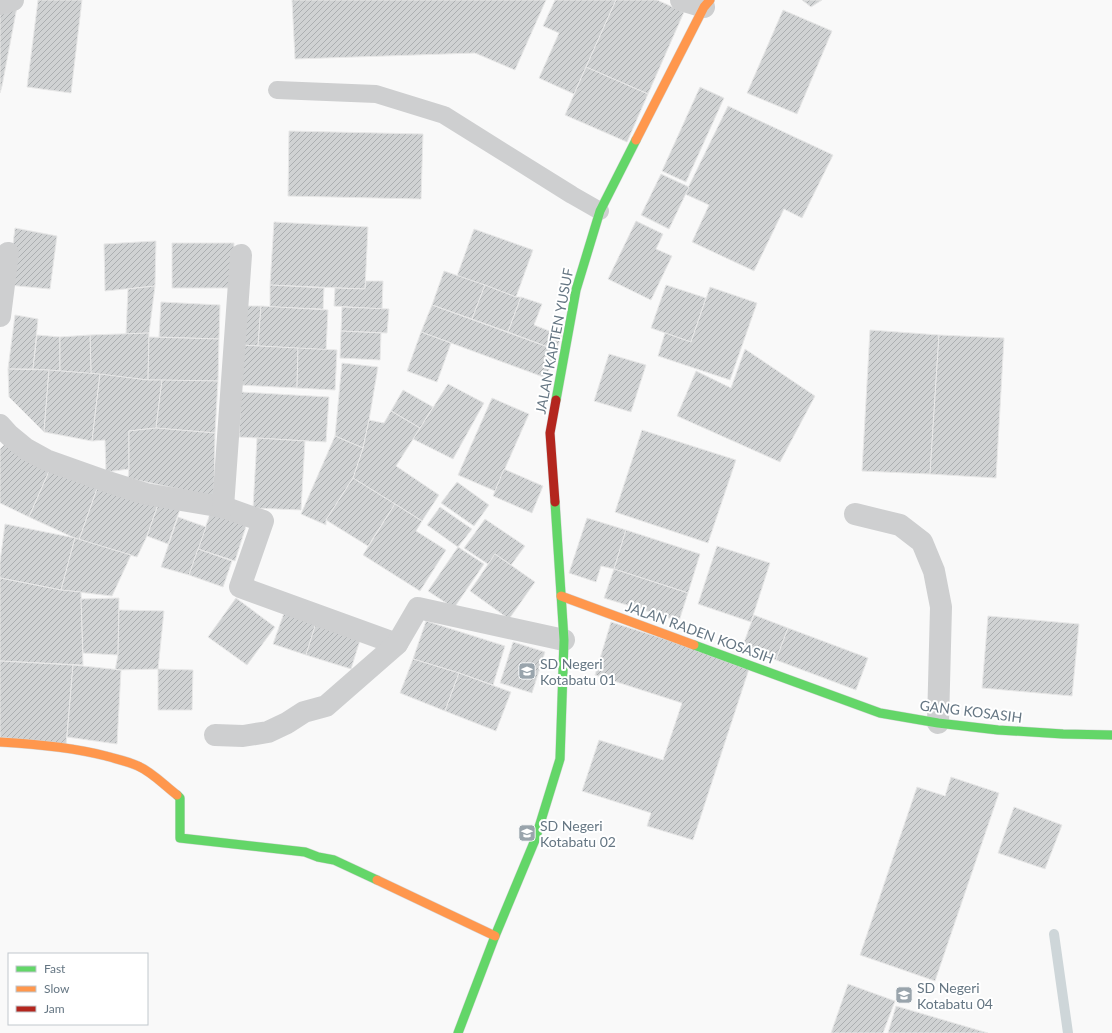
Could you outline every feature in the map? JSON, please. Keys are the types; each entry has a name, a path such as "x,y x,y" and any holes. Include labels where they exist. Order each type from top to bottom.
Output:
{"street":[{"path":"0,4 14,0"},
{"path":"681,0 707,4"},
{"name":"JALAN KAPTEN YUSUF","path":"458,1033 495,936 535,840 560,759 564,640 550,433 576,290 600,211 707,4"},
{"path":"0,316 8,253"},
{"path":"223,507 241,255"},
{"path":"0,425 9,436 26,449 46,460 146,494 223,507 263,521 240,587 397,644"},
{"path":"855,514 900,524 922,542 934,571 941,607 938,723"},
{"name":"JALAN RADEN KOSASIH","path":"561,596 830,694"},
{"path":"215,735 243,736 268,732 304,712 326,706 397,644 418,608 564,640"},
{"name":"GANG KOSASIH","path":"830,694 880,713 938,723 1006,731 1063,734 1112,734"},
{"path":"0,742 38,744 93,753 138,766 153,775 180,798 180,838 305,852 318,857 334,860 495,936"}],"lane":[{"path":"277,90 376,94 444,115 565,191 600,211"}],"building":[{"path":"38,0 82,0 71,93 27,87"},
{"path":"292,0 546,0 515,70 475,53 295,59"},
{"path":"555,0 616,0 574,94 539,78 559,33 543,26"},
{"path":"616,0 657,0 684,12 648,94 586,67"},
{"path":"802,0 822,0 811,7"},
{"path":"17,7 2,86 0,93 0,10"},
{"path":"783,10 832,31 797,114 747,93"},
{"path":"586,67 648,94 627,142 565,115"},
{"path":"700,87 724,98 686,182 662,171"},
{"path":"728,106 833,155 802,218 784,209 754,271 692,242 709,205 685,194"},
{"path":"289,131 423,134 421,199 288,196"},
{"path":"661,174 689,187 669,229 641,215"},
{"path":"636,221 663,234 656,249 672,256 651,300 608,279"},
{"path":"274,222 368,227 365,289 270,285"},
{"path":"15,228 57,236 50,289 8,285"},
{"path":"474,229 533,250 516,297 457,276"},
{"path":"156,241 155,286 105,291 104,244"},
{"path":"172,243 234,243 233,288 172,288"},
{"path":"444,271 485,285 472,319 432,305"},
{"path":"366,281 383,281 382,309 334,306 335,288 365,289"},
{"path":"270,285 324,288 323,309 270,307"},
{"path":"485,285 516,297 521,297 508,332 472,319"},
{"path":"666,285 706,298 691,342 651,328"},
{"path":"155,286 149,333 126,334 128,289"},
{"path":"710,287 757,303 730,380 658,356 665,333 691,342"},
{"path":"521,297 542,304 534,325 562,336 556,350 508,332"},
{"path":"161,302 220,305 219,339 159,337"},
{"path":"432,305 556,350 546,378 421,332"},
{"path":"242,306 261,306 258,346 240,345"},
{"path":"261,306 328,310 326,350 258,346"},
{"path":"342,307 389,309 387,333 341,331"},
{"path":"15,315 38,319 33,369 8,369"},
{"path":"870,330 939,335 930,474 862,471"},
{"path":"341,331 381,333 380,360 340,358"},
{"path":"421,332 451,343 437,382 407,371"},
{"path":"149,333 148,380 91,374 90,335"},
{"path":"37,335 60,337 60,371 33,369"},
{"path":"90,335 91,374 60,371 60,337"},
{"path":"939,335 1004,338 996,478 930,474"},
{"path":"149,337 219,339 218,381 148,380"},
{"path":"240,345 298,348 297,388 239,385"},
{"path":"298,348 337,350 335,390 297,388"},
{"path":"745,349 815,396 780,462 677,416 696,371 731,388"},
{"path":"609,354 646,365 631,412 594,401"},
{"path":"342,363 378,367 363,448 335,436"},
{"path":"8,369 49,370 44,432 9,397"},
{"path":"49,370 100,374 92,441 44,432"},
{"path":"100,374 148,380 162,380 156,428 129,431 129,469 106,472 105,440 92,441"},
{"path":"162,380 218,381 215,433 156,428"},
{"path":"448,384 484,403 453,459 413,439"},
{"path":"403,390 433,407 420,428 391,411"},
{"path":"241,392 329,397 326,442 239,437"},
{"path":"492,398 529,414 495,491 458,475"},
{"path":"391,411 420,428 396,466 439,495 422,521 353,478 363,448 369,420 384,423"},
{"path":"156,428 215,433 214,497 128,478 129,431"},
{"path":"642,430 736,460 708,543 615,512"},
{"path":"335,436 363,448 353,478 326,520 326,525 301,514"},
{"path":"257,438 305,441 301,510 253,508"},
{"path":"8,441 50,469 29,517 0,503 0,449"},
{"path":"50,469 98,486 79,540 29,517"},
{"path":"504,469 543,486 532,513 493,496"},
{"path":"353,478 395,504 368,546 326,520"},
{"path":"457,482 489,505 474,526 441,503"},
{"path":"98,486 159,502 147,536 137,557 79,540"},
{"path":"159,502 180,509 168,544 147,536"},
{"path":"395,504 422,521 416,531 446,550 420,591 363,555"},
{"path":"440,507 472,529 458,547 427,525"},
{"path":"212,508 248,520 235,561 198,549"},
{"path":"178,517 206,527 189,575 161,567"},
{"path":"587,518 626,530 614,569 601,566 596,582 569,573"},
{"path":"485,519 525,546 511,565 495,554 488,564 464,548"},
{"path":"5,524 75,538 61,590 0,578 0,562"},
{"path":"626,530 700,554 688,593 614,569"},
{"path":"75,538 131,555 112,596 61,590"},
{"path":"717,546 770,563 751,622 698,604"},
{"path":"458,547 484,564 454,608 428,591"},
{"path":"198,549 232,561 223,587 189,575"},
{"path":"495,554 535,582 509,619 470,591"},
{"path":"614,569 688,593 679,621 604,598"},
{"path":"0,578 61,590 81,592 83,665 0,661"},
{"path":"119,598 118,655 83,653 81,599"},
{"path":"236,598 275,627 247,665 208,637"},
{"path":"119,610 164,611 158,669 115,670 118,655"},
{"path":"284,613 316,623 306,655 273,644"},
{"path":"754,615 788,628 776,660 742,648"},
{"path":"988,616 1079,624 1072,696 982,688"},
{"path":"426,621 505,646 493,685 413,659"},
{"path":"611,622 750,666 693,840 647,826 651,813 582,791 599,740 663,760 682,703 595,675"},
{"path":"316,623 361,637 351,669 306,655"},
{"path":"788,628 868,658 856,690 776,660"},
{"path":"513,642 545,652 532,693 500,683"},
{"path":"413,659 459,673 445,711 400,693"},
{"path":"0,661 73,665 66,745 0,737"},
{"path":"73,665 121,670 117,744 67,737"},
{"path":"158,669 193,670 192,710 158,710"},
{"path":"459,673 511,692 496,731 445,711"},
{"path":"951,777 999,793 935,981 860,955 917,787 945,796"},
{"path":"1014,807 1062,825 1045,869 998,853"},
{"path":"848,984 895,1001 883,1033 831,1033"},
{"path":"896,1006 988,1033 888,1033"}],"waterway":[{"path":"1054,934 1068,1033"}],"traffic: fast":[{"path":"556,400 576,290 600,211 636,140"},
{"path":"458,1033 495,936 535,840 560,759 564,640 555,502"},
{"path":"694,645 880,713 938,723 998,730 1112,735"},
{"path":"177,795 180,798 180,838 305,852 318,857 334,860 377,880"}],"traffic: slow":[{"path":"636,140 704,7 710,0"},
{"path":"561,596 694,645"},
{"path":"0,742 67,748 126,761 148,772 177,795"},
{"path":"377,880 495,936"}],"traffic: jam":[{"path":"555,502 550,433 556,400"}],"place":[{"name":"SD Negeri Kotabatu 01","path":"527,671"},
{"name":"SD Negeri Kotabatu 02","path":"527,833"},
{"name":"SD Negeri Kotabatu 04","path":"904,995"}]}
